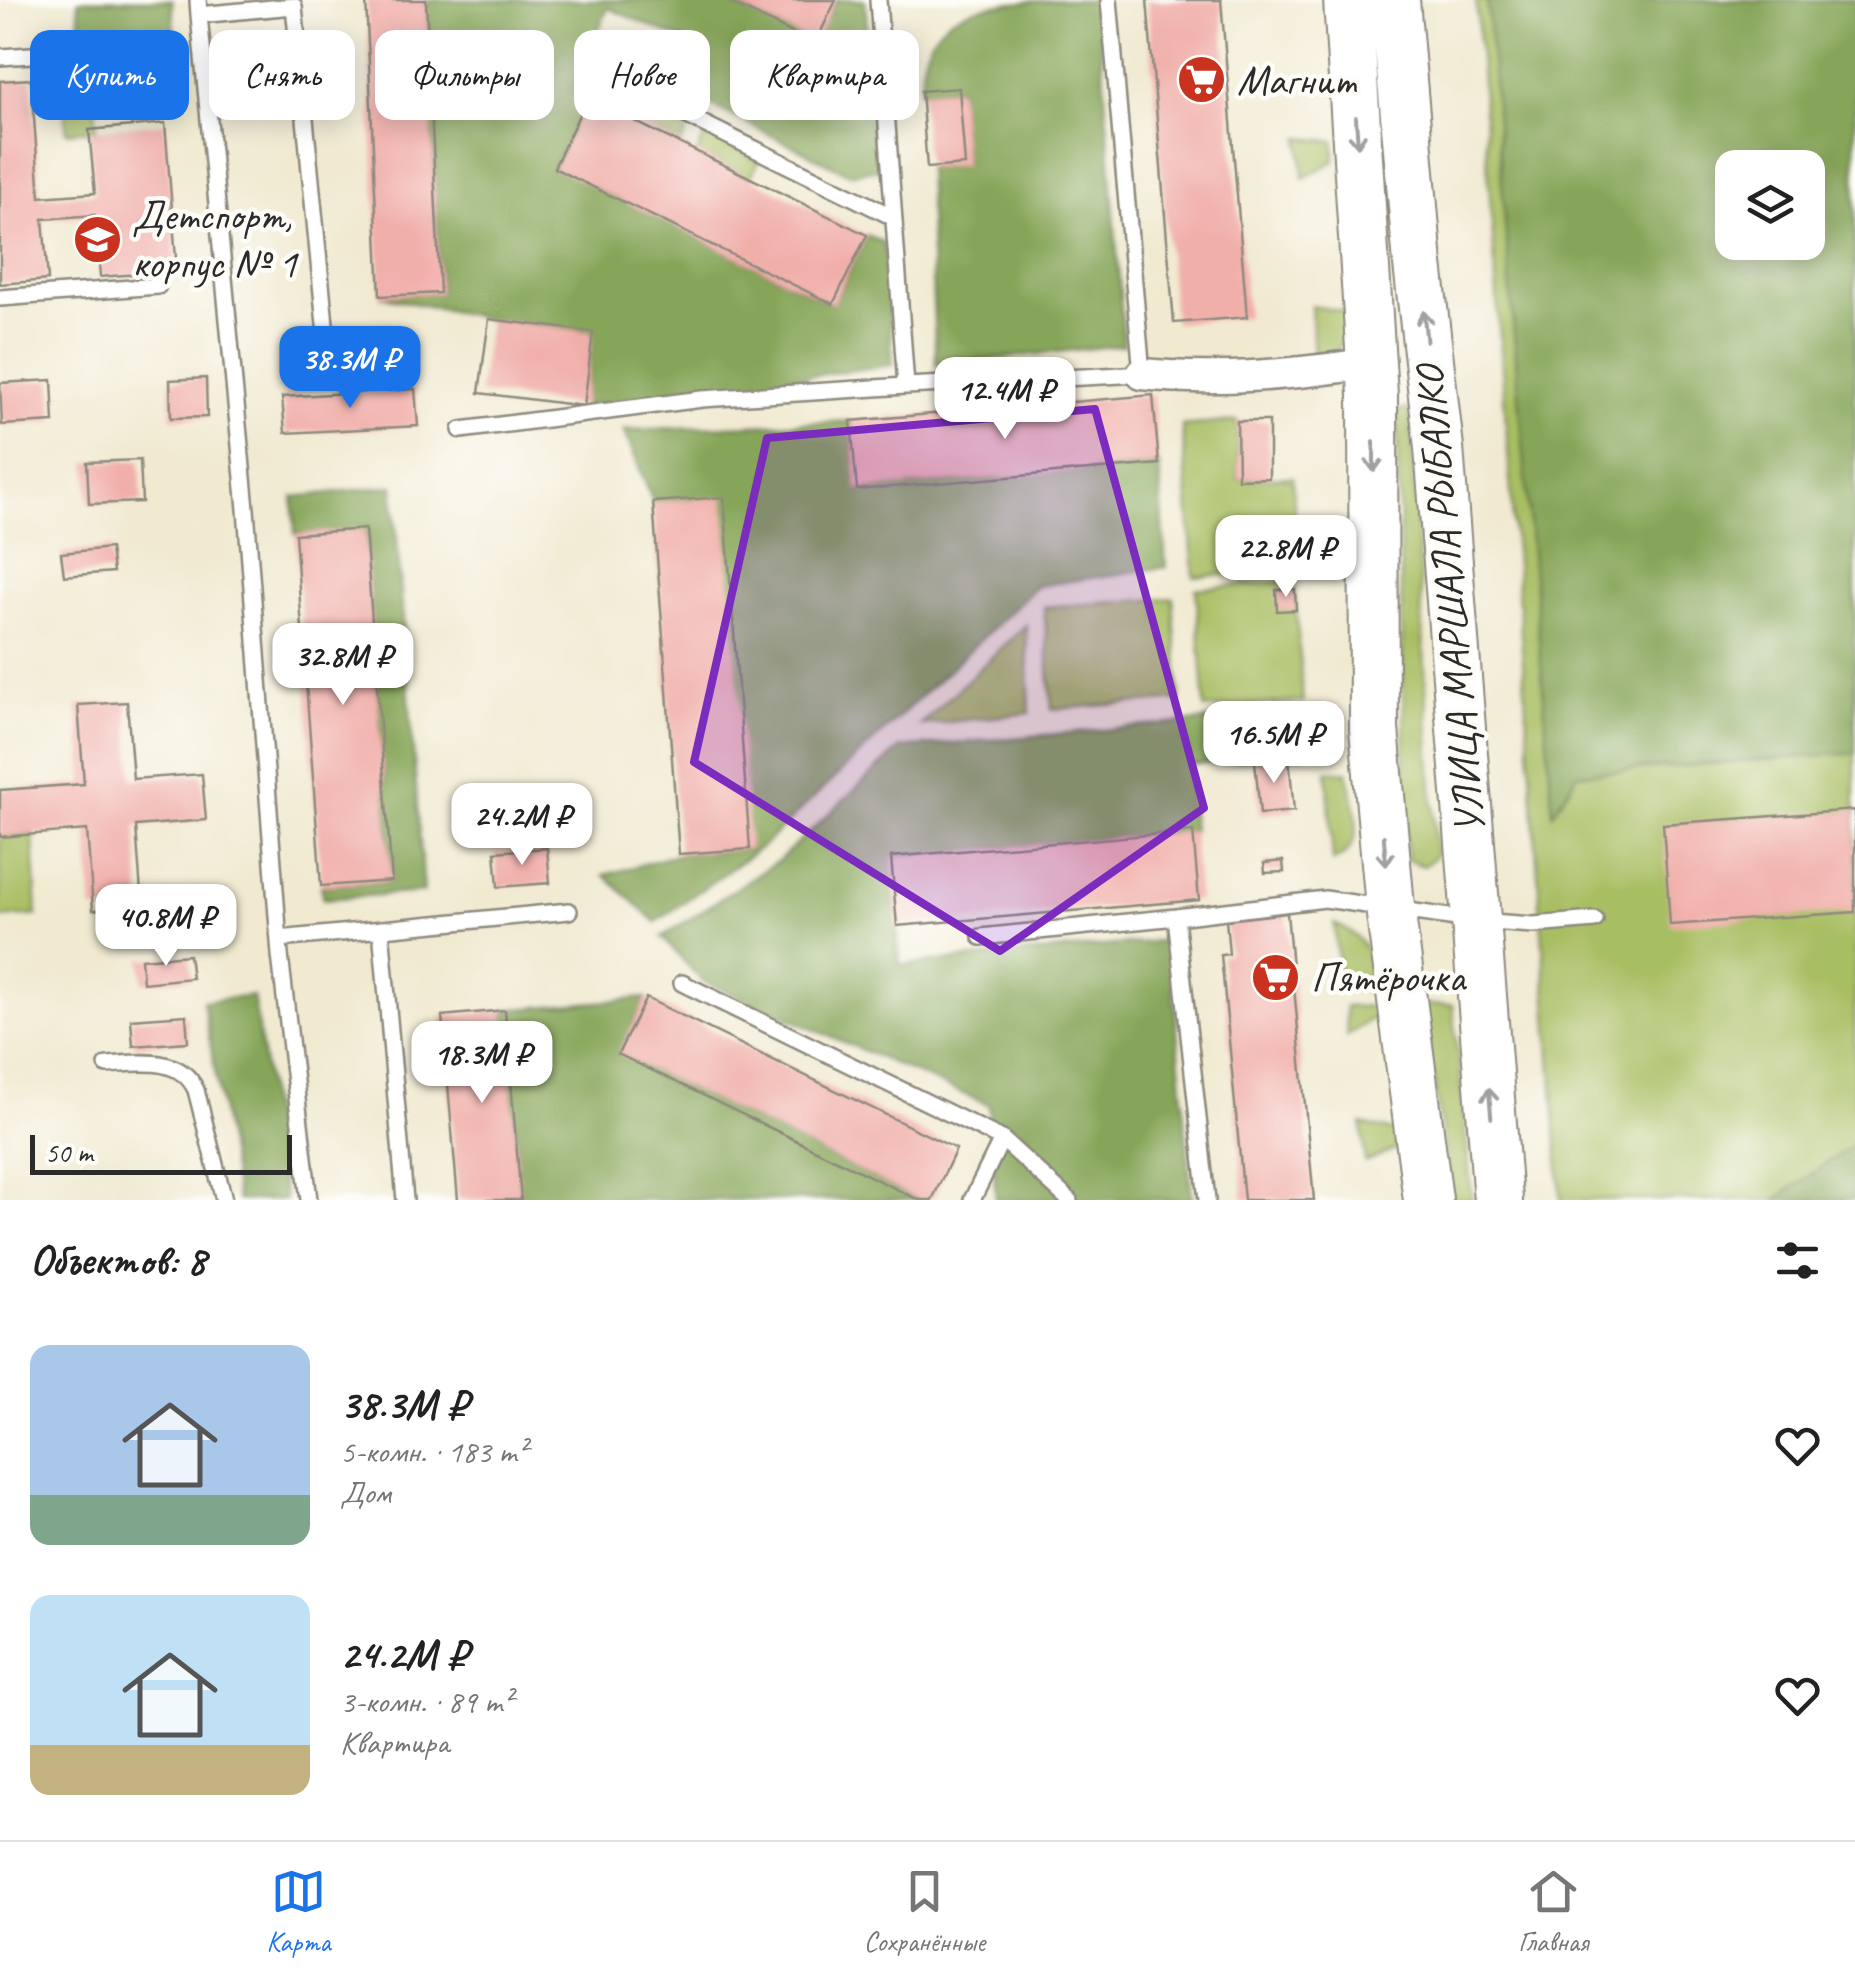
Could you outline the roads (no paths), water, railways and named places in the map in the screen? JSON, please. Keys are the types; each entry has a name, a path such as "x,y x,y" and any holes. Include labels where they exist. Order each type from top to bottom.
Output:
{"main road":[{"name":"УЛИЦА МАРШАЛА РЫБАЛКО","path":"1348,0 1372,363 1374,728 1390,907 1428,1200"},
{"name":"УЛИЦА МАРШАЛА РЫБАЛКО","path":"1396,0 1418,264 1439,448 1498,1200"}],"street":[{"path":"1142,374 1216,380 1372,363"}],"lane":[{"path":"878,0 906,386"},
{"path":"460,430 702,399 1142,374 1109,0"},
{"path":"308,1200 278,939 246,509 199,8 294,6 328,355"},
{"path":"0,57 30,55"},
{"path":"696,120 891,216"},
{"path":"0,298 158,286"},
{"path":"981,937 1325,899 1478,921 1533,925 1595,920"},
{"path":"278,939 569,910"},
{"path":"1176,916 1207,1200"},
{"path":"381,929 405,1200"},
{"path":"682,983 1002,1138 1069,1200"},
{"path":"108,1065 161,1064 187,1076 196,1090 224,1200"},
{"path":"972,1200 1002,1138"}],"place":[{"name":"Магнит","path":"1202,80"},
{"name":"Детспорт, корпус № 1","path":"97,239"},
{"name":"Пятёрочка","path":"1276,977"}]}
